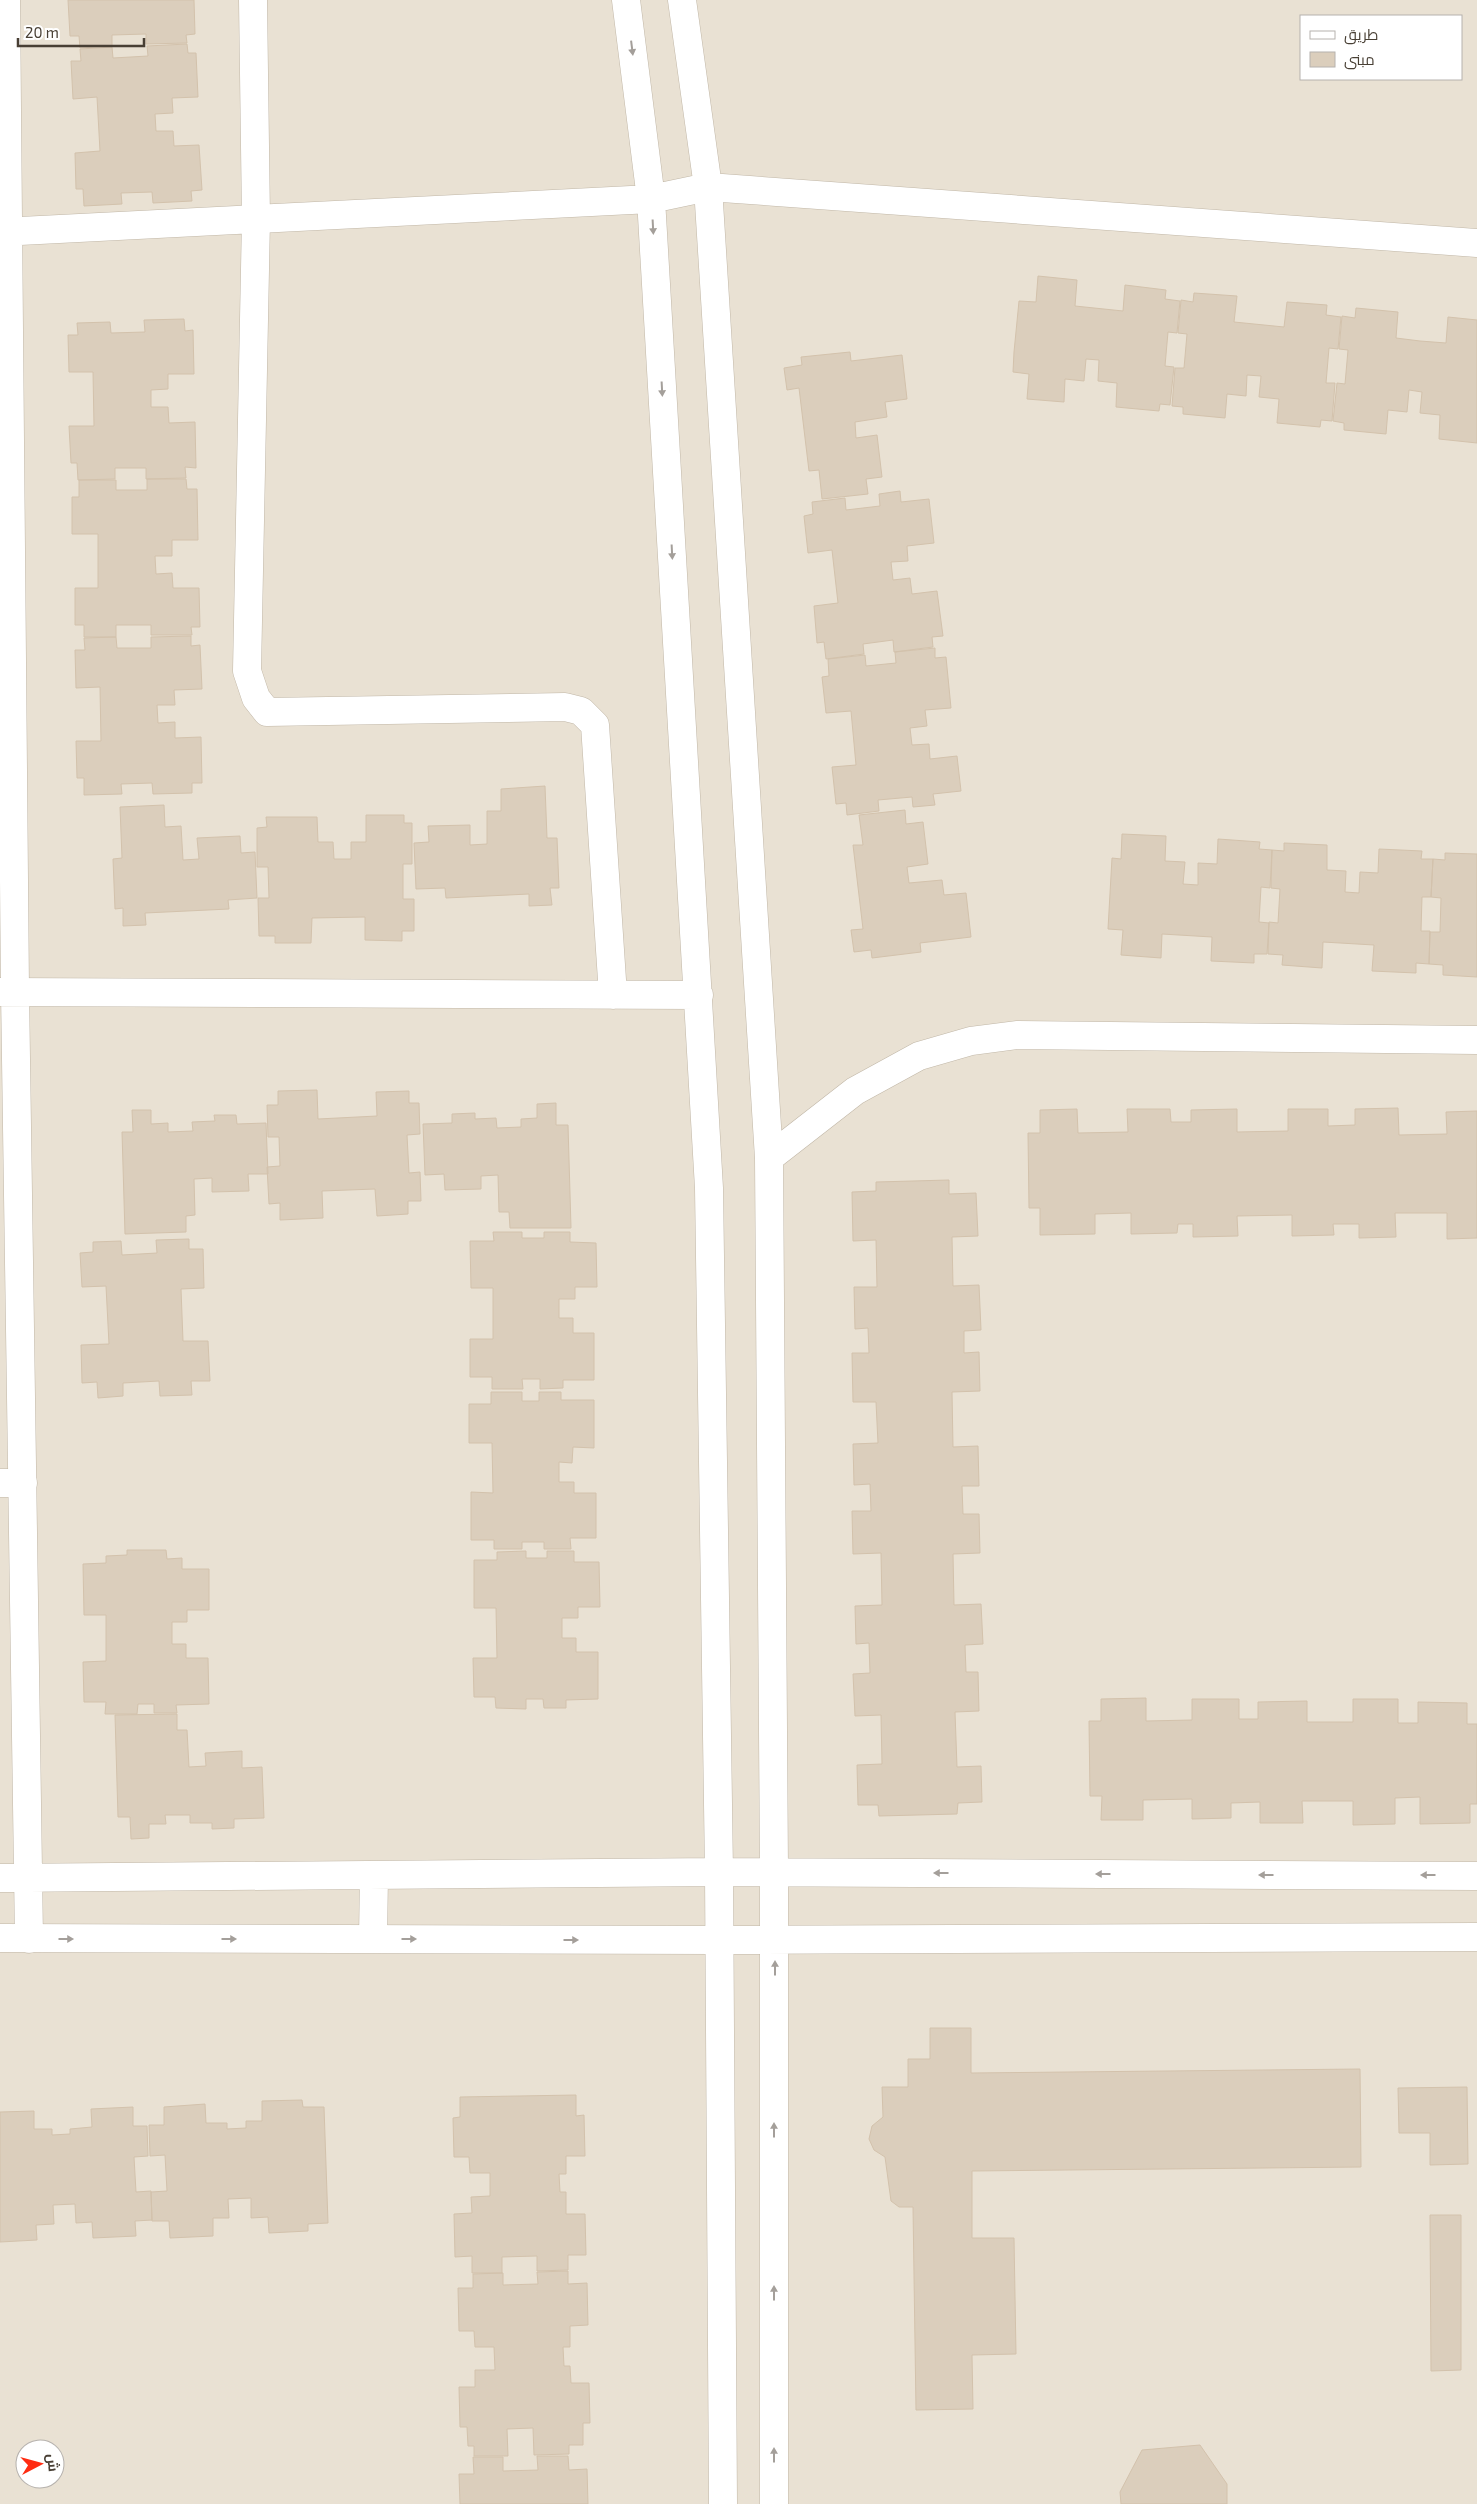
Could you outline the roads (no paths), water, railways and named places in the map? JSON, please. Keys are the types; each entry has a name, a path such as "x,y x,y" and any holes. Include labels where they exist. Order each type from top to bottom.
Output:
{"street":[{"path":"6,0 3,232 11,1483 29,1878 29,1939"},
{"path":"253,0 256,219 247,671 256,698 267,712 564,707 581,711 595,725 613,995"},
{"path":"626,0 651,199 709,1188 720,1872 722,2504"},
{"path":"682,0 708,187 768,1158 774,1872 774,2504"},
{"path":"3,232 651,199 708,187 1477,243"},
{"path":"8,991 699,995"},
{"path":"768,1158 855,1091 919,1056 971,1041 1018,1035 1477,1040"},
{"path":"0,1878 720,1872 1477,1876"},
{"path":"373,1939 374,1875"},
{"path":"0,1938 774,1940 1477,1938"}]}
